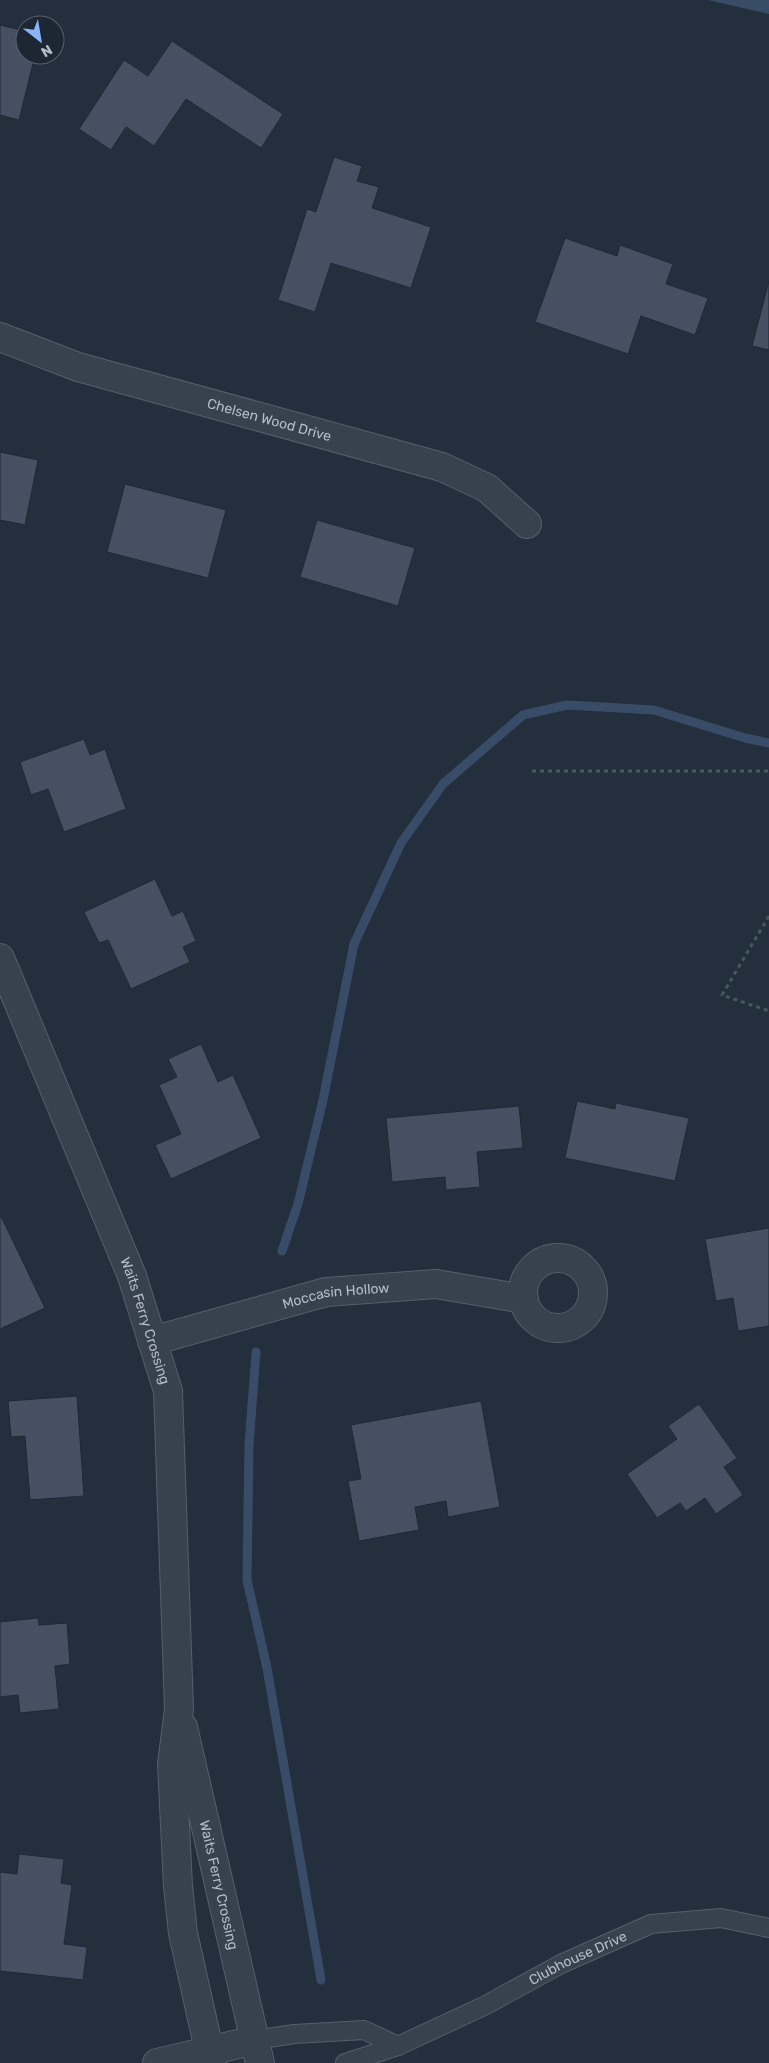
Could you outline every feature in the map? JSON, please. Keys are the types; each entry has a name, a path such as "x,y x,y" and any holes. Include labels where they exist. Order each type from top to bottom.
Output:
{"street":[{"name":"Chelsen Wood Drive","path":"0,337 78,367 442,467 486,488 527,524"},
{"name":"Waits Ferry Crossing","path":"0,958 132,1276 168,1391 179,1709 172,1764 178,1886 183,1933 211,2058"},
{"name":"Moccasin Hollow","path":"152,1341 326,1292 436,1284 524,1299"},
{"name":"Waits Ferry Crossing","path":"179,1709 257,2051"},
{"path":"157,2063 257,2051"}],"lane":[{"name":"Clubhouse Drive","path":"345,2063 398,2046 486,2005 561,1964 652,1924 721,1918 769,1928"},
{"path":"257,2051 294,2034 364,2030 398,2046"}],"path":[{"path":"532,771 769,770"},
{"path":"769,916 722,995 769,1011"}],"water":[{"path":"708,0 769,0 769,14"}],"building":[{"path":"0,25 15,29 15,65 33,65 19,120 0,115"},
{"path":"172,41 283,114 261,148 186,99 154,146 126,127 111,150 79,129 124,60 148,76"},
{"path":"334,157 362,166 357,181 379,187 372,208 431,227 411,288 331,263 315,312 278,300 307,209 316,212"},
{"path":"565,238 617,256 620,245 673,264 666,284 708,298 695,335 641,316 628,354 535,322"},
{"path":"769,281 769,350 752,346"},
{"path":"0,452 38,460 25,525 0,520"},
{"path":"125,484 226,510 208,578 107,552"},
{"path":"317,520 415,548 398,606 300,577"},
{"path":"84,739 90,755 105,749 126,809 64,832 48,789 31,795 20,762"},
{"path":"155,879 172,916 183,911 196,941 183,947 190,962 131,989 108,940 99,943 84,912"},
{"path":"201,1044 218,1082 233,1075 261,1138 171,1179 155,1145 181,1134 159,1085 177,1077 168,1059"},
{"path":"577,1101 615,1109 616,1103 689,1118 675,1181 565,1158"},
{"path":"519,1106 523,1148 477,1152 480,1187 446,1190 445,1177 392,1182 386,1118"},
{"path":"0,1214 45,1308 0,1329"},
{"path":"769,1228 769,1326 738,1331 733,1298 716,1301 705,1239"},
{"path":"77,1396 84,1496 30,1500 25,1436 11,1437 8,1401"},
{"path":"481,1401 500,1507 448,1517 446,1501 415,1507 419,1530 359,1541 348,1481 361,1479 351,1425"},
{"path":"699,1404 737,1458 724,1467 743,1495 716,1514 705,1498 686,1511 680,1503 657,1518 627,1474 677,1439 668,1426"},
{"path":"38,1618 39,1625 67,1623 70,1664 55,1666 59,1709 20,1713 18,1695 0,1697 0,1622"},
{"path":"19,1854 64,1859 61,1883 72,1885 64,1944 87,1947 83,1980 0,1971 0,1872 17,1874"}],"waterway":[{"path":"282,1251 298,1204 323,1100 354,944 401,843 443,784 523,715 567,705 654,710 745,738 769,743"},
{"path":"256,1352 249,1445 247,1580 267,1668 321,1980"}]}
